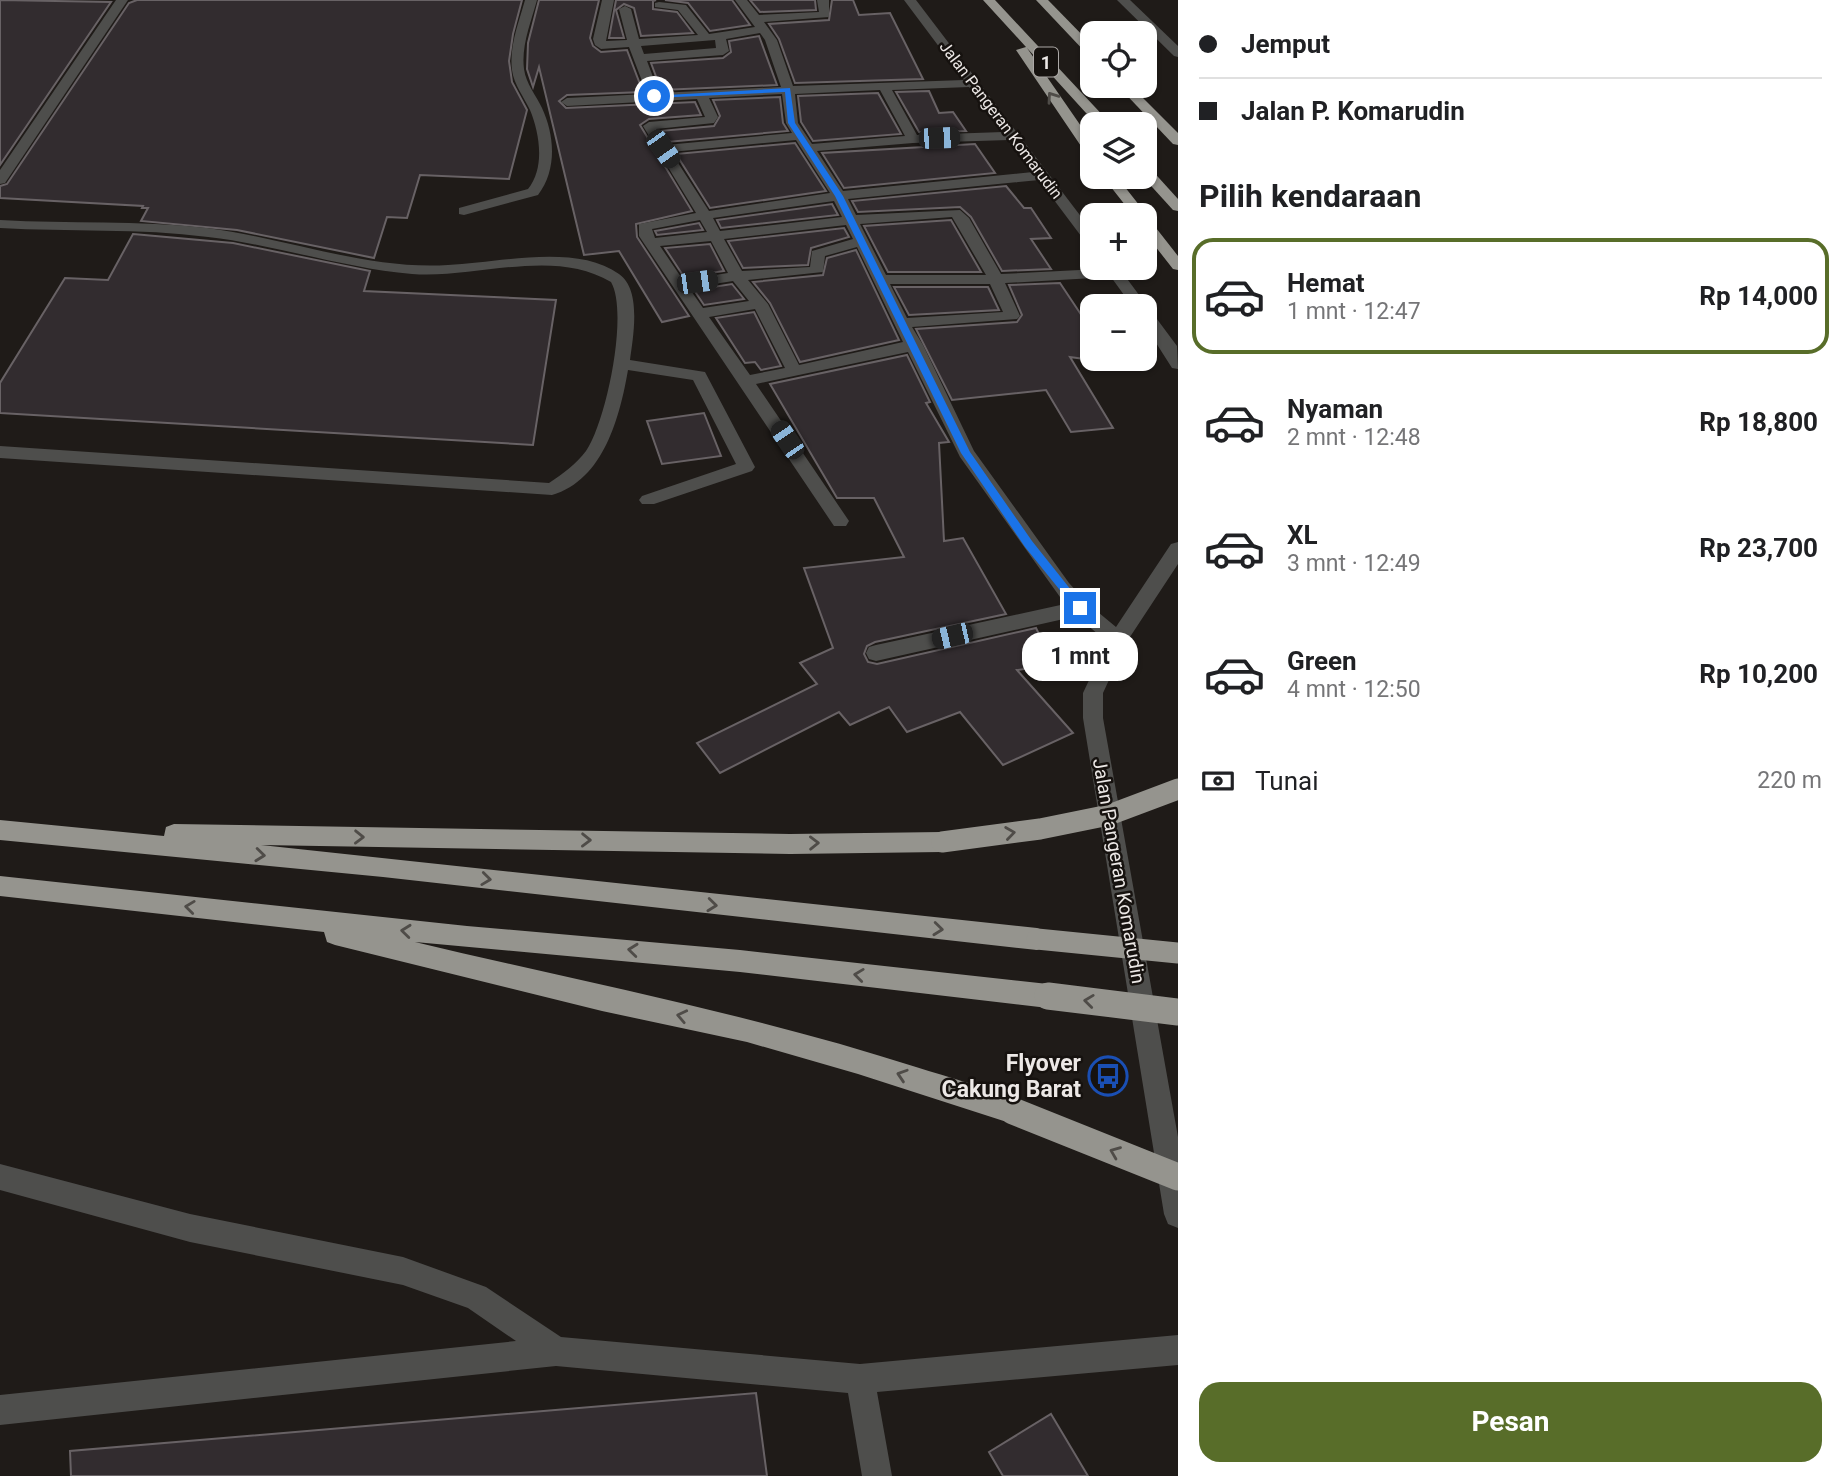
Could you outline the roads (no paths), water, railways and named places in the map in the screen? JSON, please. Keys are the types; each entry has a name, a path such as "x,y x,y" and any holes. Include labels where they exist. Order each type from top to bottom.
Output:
{"highway":[{"name":"1","path":"989,0 1091,112"},
{"name":"1","path":"1042,0 1080,40"},
{"path":"1001,14 1032,68 1080,135"},
{"path":"1136,98 1178,141"},
{"path":"1157,184 1178,207"},
{"path":"1119,189 1131,203"},
{"path":"1157,239 1178,266"},
{"path":"11,831 790,844 942,842 1040,829 1109,815 1178,789"},
{"path":"11,831 383,867 665,901 1178,953"},
{"path":"0,886 454,936 740,961 1178,1012"},
{"path":"258,915 602,999 747,1030 858,1061 1013,1111 1178,1177"}],"street":[{"path":"0,180 120,6 121,0"},
{"path":"464,211 518,197 539,186 545,148 537,112 522,85 518,69 518,55 531,0"},
{"path":"741,0 761,24 776,50 788,90 792,123 839,196 915,345 966,453 1029,544 1080,608 1118,640"},
{"path":"706,38 682,6 661,3 635,8 608,4 599,39 601,45 634,44 720,37 761,24 825,15 823,0"},
{"name":"Jalan Pangeran Komarudin","path":"910,0 1080,225"},
{"path":"1123,0 1178,53"},
{"path":"635,8 634,44 654,96"},
{"path":"639,58 723,51 720,37"},
{"path":"567,102 974,83"},
{"path":"885,88 913,139"},
{"path":"701,95 712,117 709,120 649,126 717,235 737,276 760,304 795,372"},
{"path":"663,149 1014,136"},
{"path":"840,521 747,381 677,285 644,227 839,196 1043,175"},
{"path":"652,243 851,220 955,213 962,218 996,279 1009,305 1010,317 904,323"},
{"path":"0,225 108,225 208,233 394,268 443,270 546,262 606,272 618,280 625,293 621,365 605,433 581,470 552,489 0,452"},
{"path":"677,285 737,276 815,271 818,269 817,254 861,241"},
{"path":"881,279 996,279 1080,273"},
{"path":"697,314 760,304"},
{"path":"1157,330 1178,365"},
{"path":"747,381 915,345"},
{"path":"621,365 699,376 746,467 648,500"},
{"name":"Jalan Pangeran Komarudin","path":"1178,549 1118,640 1093,693 1093,718 1178,1214"},
{"path":"876,653 1080,608"},
{"path":"0,1177 190,1228 403,1271 476,1297 556,1351"},
{"path":"0,1410 556,1351 860,1379 1178,1350"},
{"path":"860,1379 877,1476"}],"place":[{"name":"Flyover Cakung Barat","path":"1108,1076"}]}
